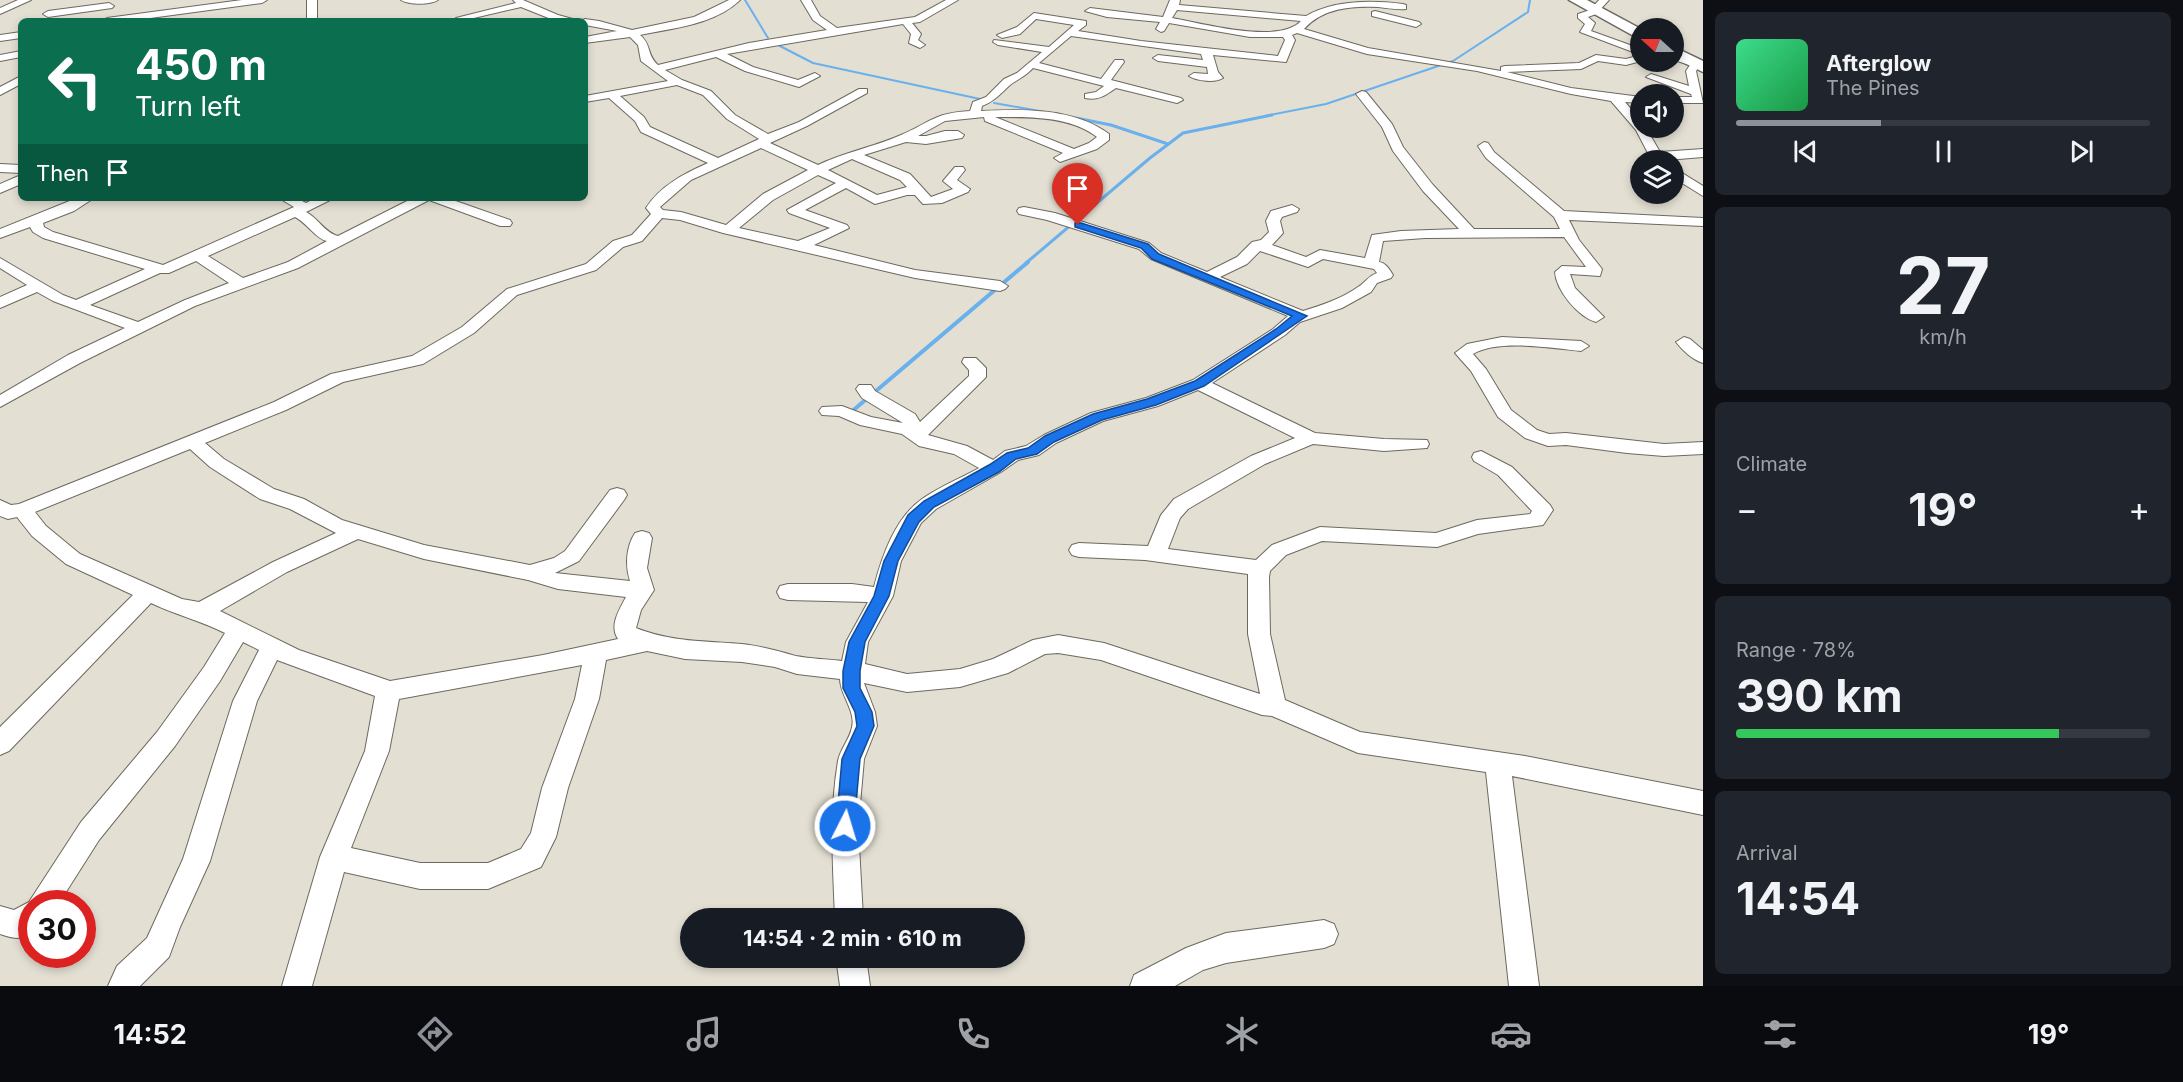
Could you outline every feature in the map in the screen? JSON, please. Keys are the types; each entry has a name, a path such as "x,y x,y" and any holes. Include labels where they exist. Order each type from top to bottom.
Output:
{"highway":[{"path":"1576,0 1630,29"},
{"path":"1684,57 1703,67"}],"street":[{"path":"0,11 26,0"},
{"path":"143,18 199,4 262,0"},
{"path":"312,0 312,18"},
{"path":"406,0 433,0"},
{"path":"588,40 681,25 706,18 735,0"},
{"path":"806,0 816,18 836,32"},
{"path":"975,115 977,104 990,99 1031,64 1052,50 1061,39 1091,15 1086,0"},
{"path":"1604,0 1593,12 1581,16 1590,23 1585,32 1630,48"},
{"path":"656,69 749,46 921,18 947,1"},
{"path":"461,18 523,4 544,2"},
{"path":"48,14 113,3"},
{"path":"107,18 113,3"},
{"path":"1209,64 1149,57 1150,49 1174,3 1308,19"},
{"path":"1292,33 1300,30 1308,19 1323,12 1357,3 1403,7"},
{"path":"199,4 204,18"},
{"path":"523,4 554,18"},
{"path":"1343,7 1416,24"},
{"path":"1090,11 1166,20 1188,25 1292,33 1367,51 1491,72 1571,91 1630,99"},
{"path":"1052,50 1000,38 1015,34 1024,28 1034,16 1083,23"},
{"path":"905,21 916,34 913,41 920,45"},
{"path":"588,22 610,26 628,34 643,45 645,59 656,69 678,82 707,93 730,117 765,141 876,200 906,191 917,191"},
{"path":"1071,33 1282,60 1292,33"},
{"path":"0,38 17,36"},
{"path":"1194,76 1218,78 1213,73 1212,65 1209,64 1207,53 1200,49"},
{"path":"0,57 18,53"},
{"path":"718,54 749,69 799,84 816,76"},
{"path":"1491,72 1540,66 1581,66 1596,58 1630,61"},
{"path":"1684,59 1696,64 1691,71 1699,97"},
{"path":"1110,83 1107,76 1119,62"},
{"path":"1031,64 1177,100"},
{"path":"1534,83 1542,76 1582,78 1593,71 1609,66"},
{"path":"1651,77 1699,97"},
{"path":"0,92 18,81"},
{"path":"1571,91 1580,86 1582,81"},
{"path":"588,99 613,96 678,82"},
{"path":"1089,96 1096,96 1110,83"},
{"path":"863,91 803,124 686,177 653,208 659,214 681,216 728,230 915,274 1000,286"},
{"path":"1362,94 1388,126 1397,148 1428,188 1472,234"},
{"path":"613,96 640,119 645,129 717,162"},
{"path":"1684,99 1699,97"},
{"path":"1615,98 1629,112 1654,150"},
{"path":"975,115 988,118 1074,153"},
{"path":"728,230 763,201 818,170 898,140 941,118 975,115 1047,115 1089,125 1105,137 1094,146 1060,158"},
{"path":"898,140 926,140 945,135 957,135"},
{"path":"1484,146 1490,155 1560,214 1572,240 1595,269 1595,273 1567,268 1562,272 1562,278 1569,290 1596,317"},
{"path":"1684,155 1703,153"},
{"path":"854,155 905,177 917,191 932,201 963,189 950,181 959,170"},
{"path":"0,168 18,169"},
{"path":"1684,179 1703,192"},
{"path":"0,189 18,180"},
{"path":"794,210 846,183"},
{"path":"0,234 80,201"},
{"path":"290,201 326,237 339,240"},
{"path":"35,221 38,229 48,235 164,270 320,201"},
{"path":"0,402 74,359 190,303 293,266 339,240 418,201"},
{"path":"443,201 505,223"},
{"path":"763,201 842,228 798,245"},
{"path":"1257,245 1266,243 1276,233 1273,221 1276,214 1292,209"},
{"path":"1024,211 1050,216 1144,246 1156,256 1302,316"},
{"path":"7,511 280,406 337,378 417,360 468,330 512,292 591,267 618,244 636,238 659,214"},
{"path":"1560,214 1703,222"},
{"path":"1371,264 1377,238 1410,232 1533,236 1569,233"},
{"path":"849,908 845,826 851,759 865,726 864,712 852,688 852,671 857,642 882,596 891,561 913,519 929,504 1012,456 1032,451 1050,439 1097,417 1152,402 1199,384 1280,332 1294,319 1337,304 1366,289 1371,280 1386,275 1378,266 1371,264 1320,254 1308,263 1257,245"},
{"path":"1207,278 1237,264 1254,252 1257,245"},
{"path":"197,257 206,258 233,282 243,283"},
{"path":"0,262 58,298 139,328"},
{"path":"77,305 157,269"},
{"path":"0,303 39,285"},
{"path":"1581,346 1506,341 1467,349 1462,353 1478,369 1504,413 1531,434 1548,440 1566,439 1627,447 1664,450 1703,448"},
{"path":"1684,342 1703,358"},
{"path":"913,433 928,423 977,376 978,368 970,362"},
{"path":"1199,384 1311,438 1384,445 1419,444"},
{"path":"865,388 868,394 909,418 913,433"},
{"path":"828,411 842,411 866,421 913,433 926,442 960,450 994,468"},
{"path":"1155,555 1171,515 1181,504 1258,460 1311,438"},
{"path":"192,441 217,463 267,494 297,504 335,525 356,532 424,552 530,573 546,579 592,587 643,590"},
{"path":"1274,706 1259,634 1258,577 1262,568 1279,550 1320,534 1437,540 1477,527 1536,520 1544,510 1505,471 1481,457"},
{"path":"530,573 561,563 572,556 617,495"},
{"path":"7,511 39,531 73,559 178,606 201,611 291,656 366,681 388,691 647,642"},
{"path":"201,611 280,567 356,532"},
{"path":"642,538 636,568 643,590"},
{"path":"1079,550 1155,555 1262,568"},
{"path":"643,590 635,599 625,620 625,633 647,642 685,650 742,653 775,658 797,665 852,671 907,683 960,678 1000,666 1041,646 1058,644 1104,651 1164,674 1263,705 1274,706 1358,742 1498,763 1703,803"},
{"path":"788,592 852,592 882,596"},
{"path":"0,744 148,593"},
{"path":"51,890 90,831 166,739 212,674 238,630"},
{"path":"123,986 128,977 159,947 166,926 196,861 245,701 272,647"},
{"path":"334,857 420,876 488,876 531,858 543,837 555,788 587,699 596,653"},
{"path":"297,986 334,857 377,752 388,691"},
{"path":"1498,763 1524,986"},
{"path":"0,921 18,924"},
{"path":"1146,986 1196,958 1226,948 1324,934"},
{"path":"853,968 855,986"}],"waterway":[{"path":"745,0 768,38"},
{"path":"1265,116 1326,104 1453,61 1528,12 1530,0"},
{"path":"778,45 813,63 980,99"},
{"path":"994,103 1045,112"},
{"path":"1026,263 1183,133 1272,115"},
{"path":"1076,118 1111,125 1168,144"},
{"path":"850,413 1028,262"}],"route":[{"path":"845,826 851,759 865,726 864,712 852,688 852,671 857,642 882,596 891,561 906,528 913,519 929,504 1018,453 1032,451 1050,439 1097,417 1152,402 1199,384 1280,332 1294,319 1302,316 1156,256 1144,246 1078,225"}]}
